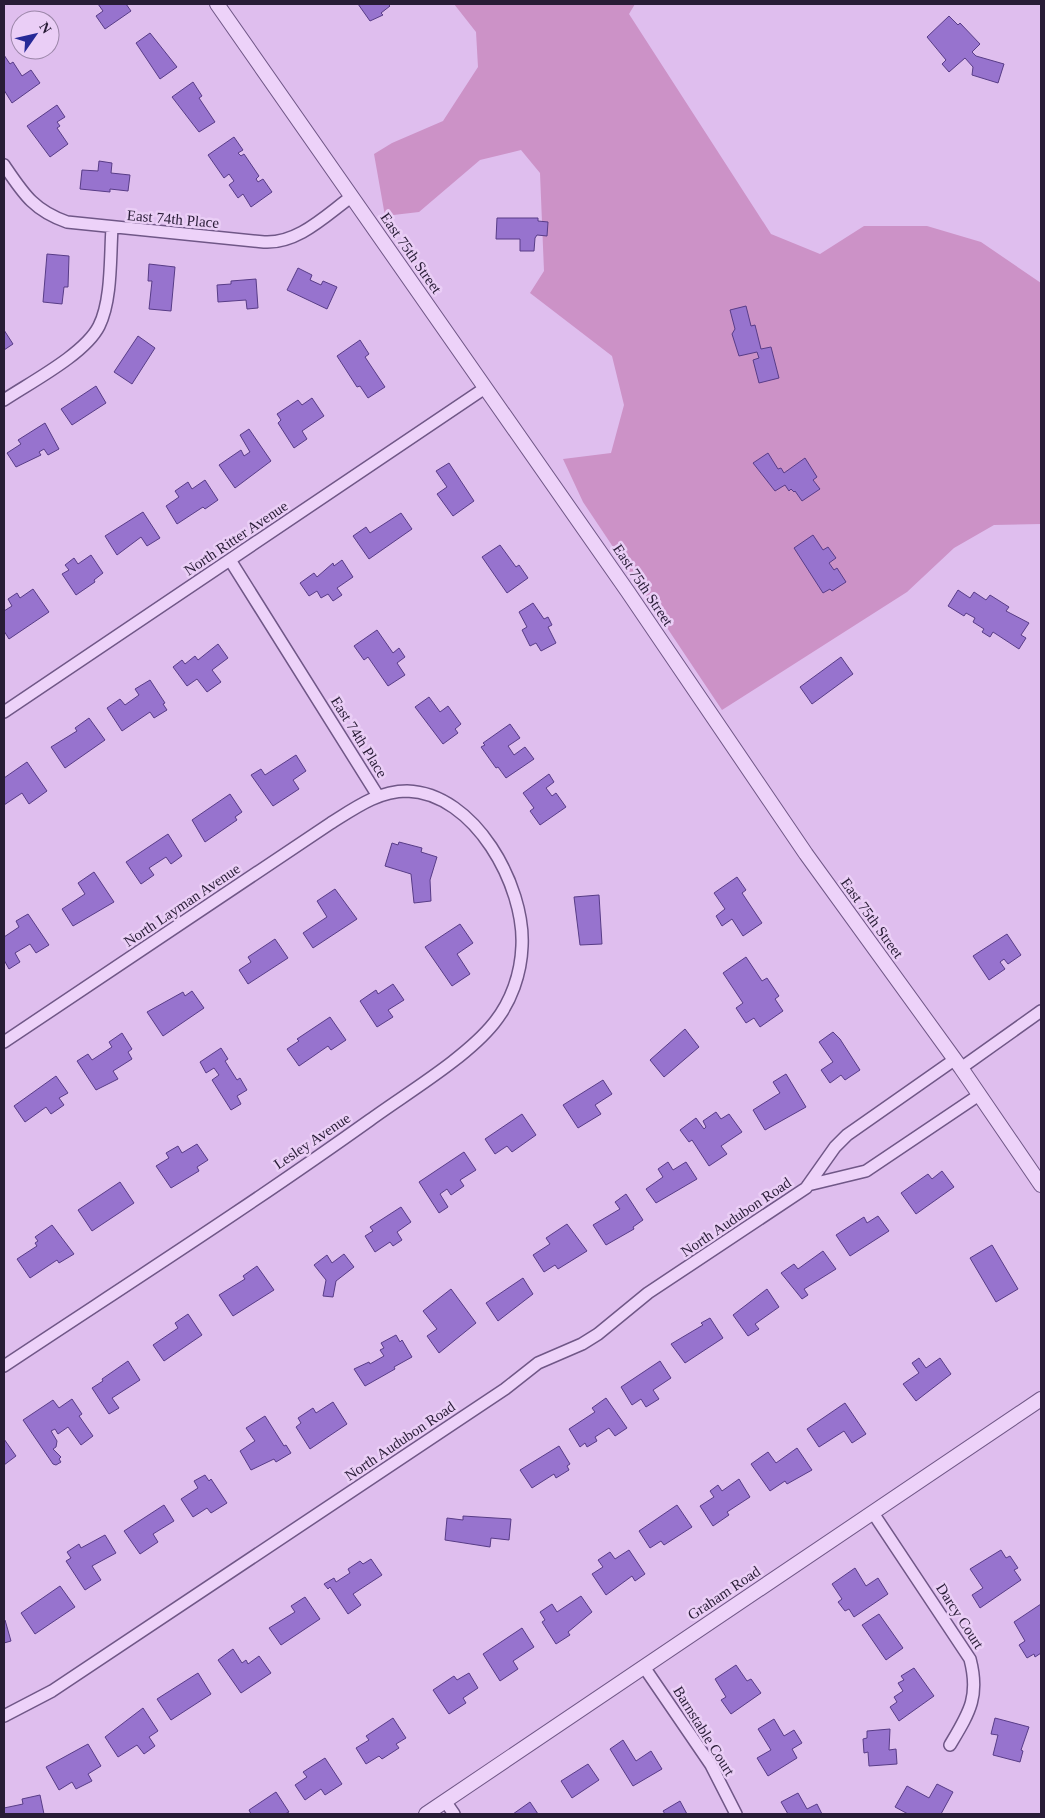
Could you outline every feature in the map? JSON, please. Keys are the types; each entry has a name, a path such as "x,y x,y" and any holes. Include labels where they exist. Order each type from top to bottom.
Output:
{"street":[{"name":"East 75th Street","path":"217,4 630,594 806,854 958,1064 1041,1184"},
{"name":"East 74th Place","path":"4,165 25,196 41,210 73,224 112,228 276,242 299,234 351,197"},
{"path":"4,400 76,352 96,332 105,306 112,228"},
{"name":"North Ritter Avenue","path":"4,712 485,388"},
{"name":"East 74th Place","path":"230,560 378,796 406,791 420,793 453,806 477,829 503,868"},
{"name":"North Layman Avenue","path":"4,1042 331,823 378,796"},
{"name":"Lesley Avenue","path":"4,1366 332,1147 482,1036 503,1010 512,992 520,966 522,946 520,912 503,868"},
{"name":"North Audubon Road","path":"4,1716 52,1691 505,1389 538,1363 593,1337 648,1293 808,1185 844,1137 1041,1011"},
{"name":"North Audubon Road","path":"808,1185 866,1171 979,1094"},
{"name":"Graham Road","path":"426,1814 1041,1399"},
{"name":"Darcy Court","path":"873,1513 970,1659 975,1681 971,1707 950,1745"},
{"name":"Barnstable Court","path":"644,1666 711,1765 736,1814"},
{"path":"445,1801 454,1814"}],"shaded area":[{"path":"454,4 635,4 629,14 771,234 820,254 864,226 927,226 981,242 1041,283 1041,524 994,525 954,548 907,592 722,710 583,502 563,459 611,453 624,405 612,356 530,293 544,271 540,173 521,150 480,160 419,212 385,216 374,154 392,143 443,121 478,67 476,32"}],"building":[{"path":"98,4 126,4 131,11 105,29 96,16 103,11"},
{"path":"358,4 388,4 390,6 381,13 383,15 370,21"},
{"path":"949,16 958,25 960,23 980,44 972,52 976,56 1004,64 998,83 972,75 973,67 965,58 949,72 942,64 946,60 927,37"},
{"path":"150,33 177,67 160,79 136,43"},
{"path":"4,55 10,64 13,62 22,76 31,70 40,83 12,103 4,90"},
{"path":"193,82 202,96 199,98 215,122 199,132 172,97"},
{"path":"57,105 65,117 57,122 60,126 57,128 68,144 50,157 27,126"},
{"path":"234,137 243,150 238,153 241,156 244,154 259,176 256,179 258,182 263,179 272,192 251,207 243,194 238,198 229,185 234,181 229,174 224,178 208,155"},
{"path":"99,161 112,163 111,173 130,175 128,191 110,189 110,192 80,189 82,170 98,171"},
{"path":"497,218 538,218 538,221 548,222 547,236 537,235 534,251 520,251 520,239 496,239"},
{"path":"47,254 69,256 68,287 64,287 62,304 43,302"},
{"path":"149,264 175,267 171,311 149,309 152,281 148,281"},
{"path":"298,268 312,275 310,280 321,285 323,281 337,287 327,309 287,290"},
{"path":"256,279 258,308 247,309 246,300 218,302 217,285 231,284 231,281"},
{"path":"746,306 751,326 755,325 761,349 771,347 779,378 759,383 753,360 759,358 757,352 739,356 732,334 735,329 730,310"},
{"path":"4,330 13,344 4,350"},
{"path":"138,336 155,348 132,384 114,372"},
{"path":"360,340 369,354 365,357 385,387 368,398 360,386 357,387 337,356"},
{"path":"96,386 106,403 72,425 61,409"},
{"path":"312,398 324,416 302,431 307,439 294,448 278,423 281,420 277,414 298,400 302,405"},
{"path":"45,423 59,449 48,455 44,449 39,452 41,455 16,467 7,453 21,444 18,440"},
{"path":"249,429 271,461 235,488 219,465 241,450 244,456 250,452 240,435"},
{"path":"768,453 778,469 781,468 784,473 805,458 817,477 813,480 820,489 802,501 795,491 791,489 789,491 785,485 775,491 753,463"},
{"path":"449,463 474,501 453,516 437,494 447,487 436,471"},
{"path":"205,480 218,500 205,509 203,507 177,524 166,506 179,497 175,491 188,482 192,489"},
{"path":"143,512 160,538 147,546 141,537 117,555 105,536"},
{"path":"401,513 412,529 369,559 353,536 366,527 370,533"},
{"path":"813,535 823,550 828,547 836,558 829,563 834,570 837,568 846,582 832,591 830,589 823,593 794,548"},
{"path":"500,545 516,567 519,565 528,578 507,593 482,557"},
{"path":"91,555 103,573 94,580 95,582 76,595 62,574 69,570 65,565 74,558 78,564"},
{"path":"342,560 353,577 337,588 342,595 333,601 328,594 321,598 317,591 309,596 300,583 314,573 317,577 333,563 334,566"},
{"path":"33,589 49,612 9,639 4,631 4,611 12,606 8,599 17,593 20,598"},
{"path":"958,590 970,598 974,592 986,600 990,595 1009,607 1006,611 1029,623 1021,635 1026,638 1019,649 993,632 990,637 982,632 984,629 973,622 975,618 966,613 964,616 948,606"},
{"path":"533,603 544,619 548,617 552,625 548,627 556,643 541,651 536,643 530,646 522,630 527,627 519,612"},
{"path":"377,630 393,653 399,648 405,657 397,663 405,675 388,686 368,657 364,660 354,646"},
{"path":"218,644 228,658 212,670 221,682 207,692 197,679 187,686 173,667 182,660 185,664 195,656 198,660"},
{"path":"841,657 853,674 812,704 800,687"},
{"path":"150,680 165,703 163,704 167,710 154,718 150,712 122,731 107,708 120,699 125,705 139,695 135,689"},
{"path":"429,697 440,712 448,706 461,724 455,729 458,733 443,744 415,707"},
{"path":"89,718 105,740 65,768 51,747 77,731 75,728"},
{"path":"510,724 520,738 508,746 514,755 525,747 534,759 506,778 498,767 496,768 481,747 485,745 483,743"},
{"path":"296,755 306,771 293,780 299,789 273,806 251,775 261,769 265,775"},
{"path":"27,762 47,791 29,804 22,793 4,805 4,778"},
{"path":"549,774 554,782 546,788 552,796 556,793 566,807 540,825 530,811 534,808 523,793"},
{"path":"230,794 242,812 235,817 237,820 205,842 192,820"},
{"path":"168,834 182,856 171,864 166,857 149,868 154,875 141,884 126,862"},
{"path":"399,842 422,848 421,852 437,857 430,880 431,901 414,903 411,874 385,866 392,843 398,845"},
{"path":"94,872 114,902 73,926 62,909 85,894 78,883"},
{"path":"737,877 746,890 742,893 762,923 743,936 732,919 722,926 716,916 725,909 714,893"},
{"path":"335,889 357,919 313,948 303,933 327,917 317,901"},
{"path":"599,895 602,944 580,945 574,897"},
{"path":"28,914 49,945 36,953 30,944 15,953 20,962 9,969 4,960 4,937 19,927 16,921"},
{"path":"460,924 473,943 457,954 470,974 452,986 425,947"},
{"path":"1007,934 1021,955 1008,964 1004,959 1000,962 1005,969 989,980 973,956"},
{"path":"275,939 288,958 248,984 239,970 251,962 248,957"},
{"path":"746,957 762,981 767,978 779,996 775,999 783,1011 760,1027 754,1018 746,1023 736,1008 743,1003 723,973"},
{"path":"393,984 404,1000 388,1010 393,1017 377,1027 360,1001 376,990 378,994"},
{"path":"192,991 204,1008 163,1036 147,1012 183,992 185,996"},
{"path":"330,1017 346,1040 331,1050 328,1046 299,1066 287,1049 299,1041 297,1039"},
{"path":"685,1029 699,1047 664,1077 650,1060"},
{"path":"833,1032 840,1039 860,1070 845,1080 841,1075 830,1083 821,1070 833,1062 819,1042"},
{"path":"122,1033 132,1049 128,1052 132,1059 113,1071 118,1079 96,1090 77,1061 88,1054 92,1060 112,1047 109,1042"},
{"path":"221,1048 228,1059 225,1061 237,1080 240,1078 247,1090 237,1096 241,1104 231,1110 212,1080 219,1075 214,1068 206,1073 200,1062"},
{"path":"786,1074 806,1107 765,1130 753,1110 780,1093 773,1082"},
{"path":"56,1076 68,1093 59,1098 64,1105 51,1114 46,1107 25,1122 14,1106"},
{"path":"603,1080 612,1094 595,1105 601,1114 578,1128 563,1105"},
{"path":"716,1112 721,1119 729,1114 742,1132 721,1146 727,1154 709,1166 692,1140 689,1142 680,1130 696,1118 704,1129 706,1127 703,1121"},
{"path":"522,1114 536,1135 512,1152 507,1146 495,1154 485,1139"},
{"path":"197,1144 208,1160 197,1167 199,1171 171,1188 156,1166 169,1158 166,1153 178,1146 182,1153"},
{"path":"464,1152 476,1170 460,1180 464,1186 451,1195 447,1189 440,1194 448,1207 439,1213 419,1182"},
{"path":"668,1162 673,1170 686,1162 697,1179 656,1203 646,1189 663,1177 658,1169"},
{"path":"942,1171 954,1187 916,1214 901,1193 928,1174 932,1179"},
{"path":"120,1182 134,1203 92,1231 78,1210"},
{"path":"626,1194 643,1220 633,1227 634,1229 606,1245 593,1225 620,1209 615,1202"},
{"path":"401,1207 411,1222 397,1232 402,1240 393,1246 390,1242 375,1252 365,1236 373,1231 370,1227"},
{"path":"878,1216 889,1231 850,1256 836,1235 864,1217 867,1223"},
{"path":"567,1224 587,1251 558,1269 555,1265 544,1272 533,1255 550,1244 546,1238"},
{"path":"52,1225 74,1254 59,1263 57,1260 30,1278 17,1259 37,1246 35,1243 38,1241 35,1237"},
{"path":"992,1245 1018,1289 996,1302 970,1258"},
{"path":"823,1251 836,1269 804,1289 808,1295 802,1299 781,1273 794,1264 798,1269"},
{"path":"344,1254 354,1267 336,1281 333,1297 323,1296 326,1280 314,1265 327,1255 332,1263"},
{"path":"257,1266 274,1290 233,1316 219,1295 245,1279 243,1276"},
{"path":"523,1278 533,1294 498,1321 486,1303"},
{"path":"451,1289 476,1323 439,1353 427,1336 437,1329 423,1311"},
{"path":"767,1289 779,1307 755,1324 759,1329 748,1336 733,1315"},
{"path":"188,1314 202,1335 164,1361 153,1345 178,1328 175,1323"},
{"path":"710,1318 723,1338 685,1363 671,1344 703,1325 701,1323"},
{"path":"396,1335 400,1342 402,1340 412,1357 365,1386 354,1369 369,1362 370,1364 384,1356 380,1350 384,1348 381,1343"},
{"path":"919,1358 926,1368 940,1358 951,1374 916,1401 903,1384 919,1373 912,1363"},
{"path":"128,1361 140,1380 112,1398 119,1408 109,1414 92,1388"},
{"path":"660,1361 671,1378 653,1390 659,1399 646,1407 641,1399 632,1405 621,1387"},
{"path":"606,1398 627,1428 615,1436 609,1428 595,1437 597,1441 587,1447 585,1443 580,1447 569,1429 595,1412 592,1408"},
{"path":"72,1399 82,1414 79,1416 93,1436 81,1445 68,1427 58,1434 55,1429 51,1431 57,1441 56,1447 53,1449 61,1457 59,1459 61,1462 56,1465 53,1464 23,1420 53,1400 59,1408"},
{"path":"333,1402 347,1424 310,1449 296,1427 301,1423 298,1418 313,1408 316,1413"},
{"path":"845,1403 866,1434 852,1443 844,1431 819,1447 807,1429"},
{"path":"265,1416 284,1446 286,1445 291,1453 276,1462 274,1459 251,1470 240,1451 255,1441 246,1428"},
{"path":"4,1439 16,1456 4,1465"},
{"path":"559,1446 570,1464 567,1466 569,1470 556,1478 554,1474 532,1488 520,1470"},
{"path":"797,1448 812,1470 787,1484 785,1481 770,1491 751,1464 768,1452 776,1463"},
{"path":"205,1475 209,1481 211,1479 227,1503 211,1513 207,1508 193,1517 181,1499 198,1488 194,1481"},
{"path":"739,1479 750,1497 727,1512 729,1515 713,1526 700,1506 714,1497 710,1491 718,1485 722,1491"},
{"path":"164,1505 174,1521 153,1534 158,1542 140,1554 124,1531"},
{"path":"677,1505 692,1527 664,1545 661,1541 650,1548 639,1531"},
{"path":"463,1516 511,1519 509,1540 491,1538 490,1547 445,1540 447,1518 463,1520"},
{"path":"105,1535 116,1553 92,1566 101,1580 85,1590 66,1561 71,1558 67,1552 79,1544 81,1548"},
{"path":"629,1550 645,1574 635,1581 632,1576 606,1595 592,1574 603,1567 598,1560 610,1552 615,1559"},
{"path":"1001,1550 1006,1558 1010,1556 1018,1568 1014,1570 1021,1580 980,1608 972,1595 983,1588 970,1569"},
{"path":"371,1559 382,1575 353,1594 361,1605 348,1614 330,1587 328,1589 324,1584 334,1578 336,1582 350,1573 348,1569 360,1561 363,1564"},
{"path":"855,1568 866,1586 878,1578 888,1594 854,1617 849,1609 845,1611 838,1602 842,1599 832,1584"},
{"path":"60,1586 75,1607 35,1634 21,1613"},
{"path":"581,1596 592,1612 568,1632 570,1635 556,1644 542,1622 545,1620 540,1612 552,1604 557,1612"},
{"path":"305,1597 320,1619 281,1645 269,1628 295,1612 291,1606"},
{"path":"1041,1604 1041,1653 1035,1657 1034,1654 1027,1658 1019,1645 1025,1641 1014,1622"},
{"path":"879,1614 903,1648 886,1660 862,1625"},
{"path":"4,1621 11,1641 4,1643"},
{"path":"522,1628 534,1647 513,1661 518,1669 500,1681 483,1654"},
{"path":"233,1649 242,1663 246,1660 248,1664 259,1656 271,1673 241,1693 218,1660"},
{"path":"736,1665 747,1681 751,1679 761,1693 731,1714 721,1700 726,1697 715,1679"},
{"path":"914,1668 934,1696 899,1721 890,1707 897,1702 894,1697 903,1691 898,1683 904,1680 901,1676"},
{"path":"198,1673 211,1694 171,1720 157,1699"},
{"path":"469,1673 478,1688 463,1698 466,1703 449,1714 433,1690 454,1676 457,1680"},
{"path":"143,1708 158,1731 149,1737 155,1746 144,1754 137,1745 118,1757 105,1737"},
{"path":"393,1718 406,1738 396,1744 399,1748 382,1759 379,1756 366,1764 356,1748 369,1740 366,1736"},
{"path":"995,1718 1029,1727 1021,1750 1023,1751 1020,1762 993,1755 998,1735 991,1734"},
{"path":"774,1719 784,1736 794,1730 802,1743 792,1749 797,1758 768,1776 757,1758 771,1750 758,1729"},
{"path":"890,1729 889,1750 896,1749 897,1764 869,1766 868,1752 864,1753 863,1739 867,1738 867,1731"},
{"path":"623,1740 636,1761 651,1751 662,1769 633,1786 610,1749"},
{"path":"88,1744 101,1766 88,1774 92,1781 76,1789 72,1782 59,1790 46,1767"},
{"path":"325,1758 342,1784 325,1795 321,1789 305,1800 295,1785 307,1777 303,1772"},
{"path":"588,1764 599,1780 572,1798 561,1781"},
{"path":"937,1784 953,1792 941,1814 908,1814 895,1807 907,1786 929,1798"},
{"path":"276,1792 289,1812 285,1814 251,1814 249,1810"},
{"path":"798,1793 807,1809 817,1804 822,1814 788,1814 781,1802"},
{"path":"40,1795 44,1814 4,1814 4,1808 23,1804 22,1799"},
{"path":"680,1801 687,1814 665,1814 663,1811"},
{"path":"530,1802 538,1814 513,1814"}]}
